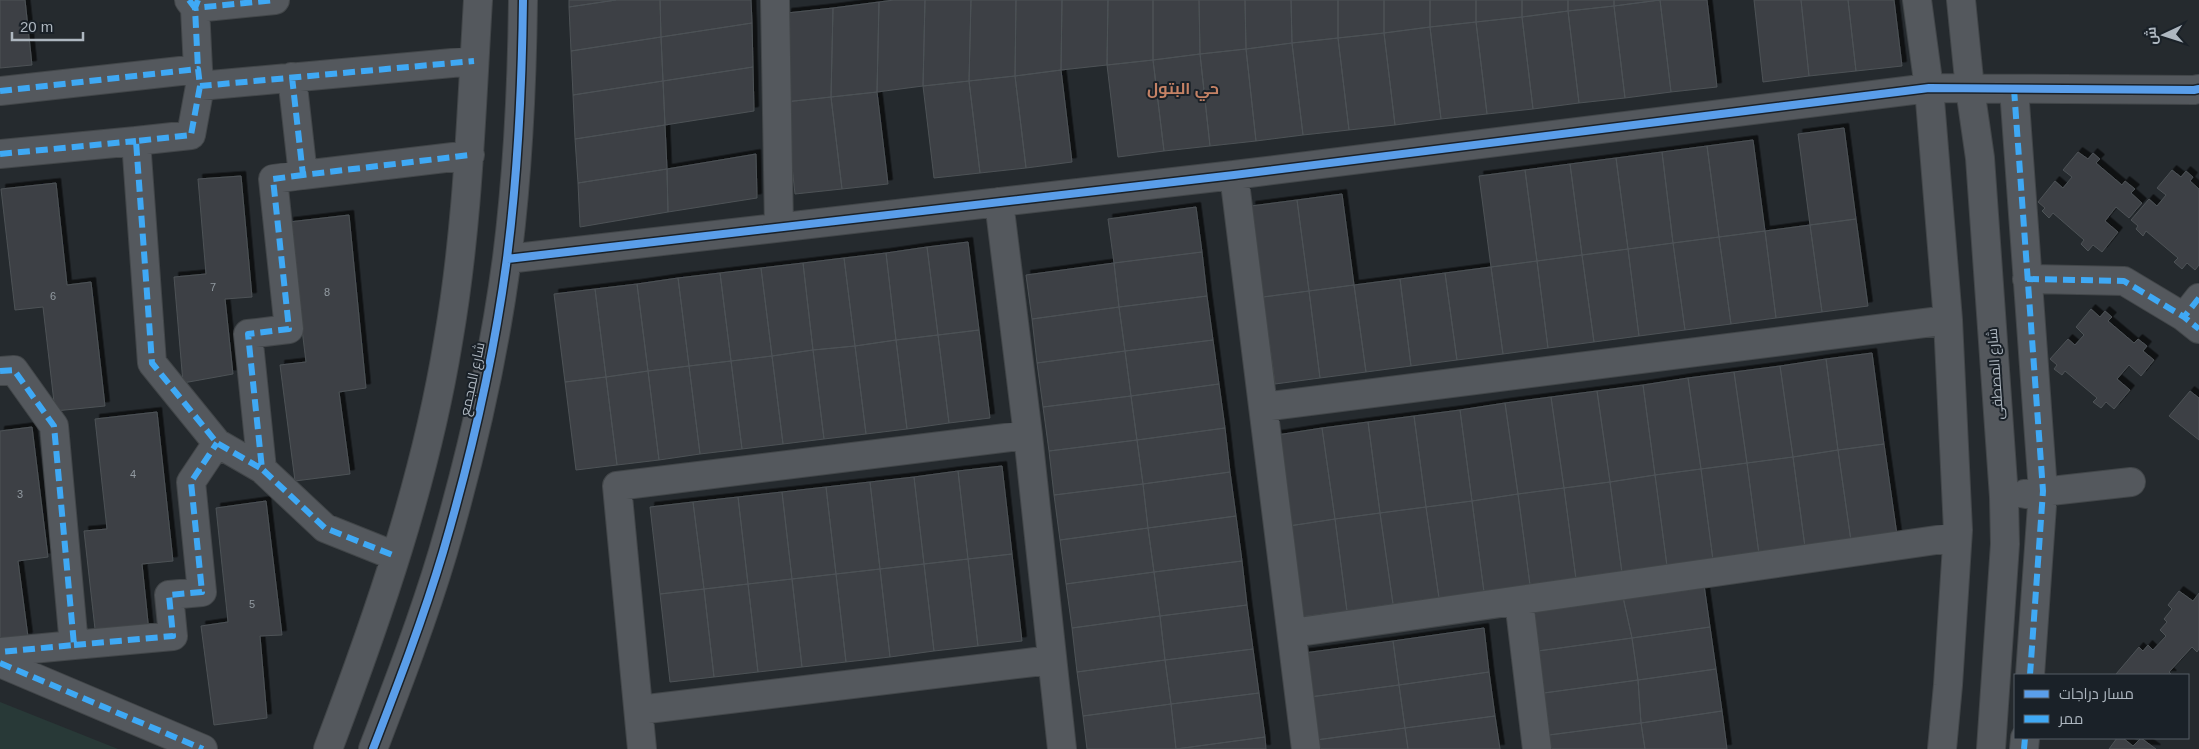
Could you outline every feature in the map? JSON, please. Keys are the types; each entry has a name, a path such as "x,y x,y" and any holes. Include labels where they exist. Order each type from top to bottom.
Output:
{"street":[{"path":"0,154 191,135 199,77 194,3 267,0"},
{"path":"328,749 360,662 395,556 424,458 448,343 464,227 470,155 478,0"},
{"name":"شارع المجمع","path":"373,749 420,625 463,480 480,407 507,259 522,79 523,0"},
{"path":"775,0 779,227"},
{"path":"1917,0 1929,88 1948,320 1957,538 1942,749"},
{"name":"شارع المصطفى","path":"1961,0 1970,89 1980,158 2004,497 2005,544 1991,749"},
{"path":"0,91 199,77 292,77 474,61"},
{"path":"292,77 303,175"},
{"path":"507,259 1234,174 1929,88 2199,89"},
{"path":"2014,89 2043,491 2030,674"},
{"path":"136,141 152,363 218,443 262,469 325,528 395,556"},
{"path":"262,469 248,334 289,330 273,179 470,155"},
{"path":"1234,174 1306,749"},
{"path":"999,202 1028,435 1062,749"},
{"path":"2027,279 2124,281 2194,315"},
{"path":"1264,407 1948,320"},
{"path":"0,371 14,370 54,426 74,645"},
{"path":"642,749 617,486 1028,435"},
{"path":"0,652 174,636 170,595 202,592 191,482 218,443"},
{"path":"2004,497 2130,482"},
{"path":"1292,633 1957,538"},
{"path":"1520,600 1537,749"},
{"path":"639,710 1052,660"},
{"path":"0,664 203,749"}],"shaded area":[{"path":"0,702 118,749 0,749"}],"building":[{"path":"0,0 25,0 32,65 0,68"},
{"path":"569,0 616,0 569,7"},
{"path":"616,0 660,0 661,37 571,51 569,7"},
{"path":"660,0 751,0 752,23 661,37"},
{"path":"925,0 923,86 877,92 879,2"},
{"path":"925,0 971,0 969,81 923,86"},
{"path":"971,0 1016,0 1015,76 969,81"},
{"path":"1016,0 1062,0 1061,70 1015,76"},
{"path":"1062,0 1108,0 1107,65 1061,70"},
{"path":"1108,0 1153,0 1153,60 1107,65"},
{"path":"1153,0 1199,0 1200,54 1153,60"},
{"path":"1199,0 1245,0 1246,49 1200,54"},
{"path":"1245,0 1291,0 1292,43 1246,49"},
{"path":"1291,0 1338,0 1338,38 1292,43"},
{"path":"1338,0 1384,0 1384,33 1338,38"},
{"path":"1384,0 1430,0 1430,27 1384,33"},
{"path":"1430,0 1476,0 1476,22 1430,27"},
{"path":"1476,0 1522,0 1522,17 1476,22"},
{"path":"1522,0 1568,0 1568,11 1522,17"},
{"path":"1568,0 1614,0 1614,6 1568,11"},
{"path":"1614,0 1660,0 1614,6"},
{"path":"1660,0 1671,92 1625,98 1614,6"},
{"path":"1660,0 1707,0 1717,87 1671,92"},
{"path":"1754,0 1801,0 1809,76 1763,82"},
{"path":"1801,0 1848,0 1856,71 1809,76"},
{"path":"1848,0 1894,0 1902,66 1856,71"},
{"path":"879,2 877,92 831,97 833,8"},
{"path":"1614,6 1625,98 1579,103 1568,11"},
{"path":"833,8 831,97 785,102 787,13"},
{"path":"1568,11 1579,103 1533,109 1522,17"},
{"path":"1522,17 1533,109 1487,114 1476,22"},
{"path":"1476,22 1487,114 1441,119 1430,27"},
{"path":"752,23 753,67 663,81 661,37"},
{"path":"1430,27 1441,119 1395,125 1384,33"},
{"path":"1384,33 1395,125 1349,130 1338,38"},
{"path":"661,37 663,81 573,95 571,51"},
{"path":"1338,38 1349,130 1303,135 1292,43"},
{"path":"1292,43 1303,135 1256,141 1246,49"},
{"path":"1246,49 1256,141 1210,146 1200,54"},
{"path":"1200,54 1210,146 1164,151 1153,60"},
{"path":"1153,60 1164,151 1118,157 1107,65"},
{"path":"753,67 754,111 665,125 663,81"},
{"path":"1061,70 1072,162 1026,168 1015,76"},
{"path":"1015,76 1026,168 980,173 969,81"},
{"path":"663,81 665,125 575,139 573,95"},
{"path":"969,81 980,173 934,178 923,86"},
{"path":"877,92 888,184 842,189 831,97"},
{"path":"831,97 842,189 795,194 785,102"},
{"path":"665,125 667,169 578,183 575,139"},
{"path":"1844,128 1856,219 1810,225 1798,134"},
{"path":"1753,140 1765,231 1719,237 1707,146"},
{"path":"1707,146 1719,237 1673,243 1662,152"},
{"path":"1662,152 1673,243 1628,249 1616,158"},
{"path":"2078,152 2088,159 2093,153 2100,159 2096,163 2122,185 2125,181 2135,189 2131,193 2142,203 2129,218 2116,207 2105,221 2118,232 2102,252 2093,245 2088,251 2081,244 2084,240 2053,213 2049,218 2042,211 2045,208 2038,202 2055,181 2063,188 2072,177 2063,170"},
{"path":"756,154 757,198 668,212 667,169"},
{"path":"1616,158 1628,249 1582,255 1570,164"},
{"path":"1570,164 1582,255 1537,261 1525,170"},
{"path":"667,169 668,212 580,227 578,183"},
{"path":"1525,170 1537,261 1491,267 1479,176"},
{"path":"2172,170 2181,177 2186,171 2193,177 2190,181 2199,189 2199,265 2195,270 2187,263 2182,269 2174,262 2178,258 2146,231 2143,236 2136,229 2138,226 2131,220 2149,199 2157,206 2166,195 2157,188"},
{"path":"241,176 252,297 225,299 233,374 183,383 174,277 206,274 198,179"},
{"path":"56,183 67,285 91,282 105,406 55,411 43,307 15,310 1,189"},
{"path":"1342,194 1354,285 1309,291 1297,200"},
{"path":"1297,200 1309,291 1263,297 1251,206"},
{"path":"1196,207 1202,252 1114,263 1108,219"},
{"path":"349,215 366,388 339,392 350,474 295,481 280,365 306,362 289,222"},
{"path":"1856,219 1868,306 1822,312 1810,225"},
{"path":"1810,225 1822,312 1776,318 1765,231"},
{"path":"1765,231 1776,318 1731,324 1719,237"},
{"path":"1719,237 1731,324 1685,330 1673,243"},
{"path":"968,242 979,330 938,335 927,247"},
{"path":"1673,243 1685,330 1639,336 1628,249"},
{"path":"927,247 938,335 896,340 886,253"},
{"path":"1628,249 1639,336 1594,342 1582,255"},
{"path":"1202,252 1207,296 1119,307 1114,263"},
{"path":"886,253 896,340 855,346 844,258"},
{"path":"1582,255 1594,342 1548,348 1537,261"},
{"path":"844,258 855,346 813,350 803,263"},
{"path":"1537,261 1548,348 1503,354 1491,267"},
{"path":"803,263 813,350 772,356 761,268"},
{"path":"1114,263 1119,307 1032,319 1026,275"},
{"path":"1491,267 1503,354 1457,360 1445,273"},
{"path":"761,268 772,356 731,361 720,273"},
{"path":"720,273 731,361 689,366 678,278"},
{"path":"1445,273 1457,360 1411,366 1400,279"},
{"path":"678,278 689,366 648,371 637,284"},
{"path":"1400,279 1411,366 1366,372 1354,285"},
{"path":"637,284 648,371 606,377 595,289"},
{"path":"1354,285 1366,372 1320,378 1309,291"},
{"path":"595,289 606,377 565,382 554,294"},
{"path":"1309,291 1320,378 1275,384 1263,297"},
{"path":"1207,296 1213,340 1125,351 1119,307"},
{"path":"1119,307 1125,351 1037,363 1032,319"},
{"path":"2091,309 2100,317 2105,311 2112,317 2108,321 2134,343 2138,339 2147,346 2143,351 2154,360 2141,376 2129,365 2117,379 2130,390 2114,409 2106,402 2101,408 2093,402 2097,398 2065,371 2062,375 2054,369 2057,365 2050,359 2068,339 2075,345 2084,335 2076,327"},
{"path":"979,330 990,418 949,423 938,335"},
{"path":"938,335 949,423 907,429 896,340"},
{"path":"896,340 907,429 866,434 855,346"},
{"path":"1213,340 1219,384 1131,396 1125,351"},
{"path":"855,346 866,434 824,439 813,350"},
{"path":"813,350 824,439 783,444 772,356"},
{"path":"1125,351 1131,396 1043,407 1037,363"},
{"path":"1872,353 1884,444 1838,450 1826,359"},
{"path":"772,356 783,444 742,449 731,361"},
{"path":"1826,359 1838,450 1793,457 1780,366"},
{"path":"731,361 742,449 700,454 689,366"},
{"path":"689,366 700,454 659,460 648,371"},
{"path":"1780,366 1793,457 1747,463 1734,372"},
{"path":"648,371 659,460 617,465 606,377"},
{"path":"1734,372 1747,463 1701,469 1688,378"},
{"path":"606,377 617,465 576,470 565,382"},
{"path":"1688,378 1701,469 1655,475 1643,385"},
{"path":"1219,384 1225,428 1137,440 1131,396"},
{"path":"1643,385 1655,475 1610,482 1597,391"},
{"path":"1597,391 1610,482 1564,488 1551,397"},
{"path":"2190,391 2199,398 2199,440 2169,416"},
{"path":"1131,396 1137,440 1049,451 1043,407"},
{"path":"1551,397 1564,488 1518,494 1505,403"},
{"path":"1505,403 1518,494 1472,501 1460,410"},
{"path":"1460,410 1472,501 1426,507 1414,416"},
{"path":"157,412 173,561 142,564 149,632 96,638 84,531 107,529 95,419"},
{"path":"1414,416 1426,507 1380,513 1368,422"},
{"path":"1368,422 1380,513 1335,519 1322,428"},
{"path":"32,427 48,557 18,561 28,637 0,641 0,431"},
{"path":"1225,428 1230,472 1143,484 1137,440"},
{"path":"1322,428 1335,519 1289,526 1277,435"},
{"path":"1137,440 1143,484 1054,495 1049,451"},
{"path":"1884,444 1897,535 1851,541 1838,450"},
{"path":"1838,450 1851,541 1805,547 1793,457"},
{"path":"1793,457 1805,547 1759,554 1747,463"},
{"path":"1747,463 1759,554 1713,560 1701,469"},
{"path":"1002,466 1012,554 968,559 958,471"},
{"path":"1701,469 1713,560 1667,566 1655,475"},
{"path":"958,471 968,559 924,564 914,477"},
{"path":"1230,472 1236,516 1148,528 1143,484"},
{"path":"1655,475 1667,566 1622,573 1610,482"},
{"path":"914,477 924,564 880,569 870,482"},
{"path":"870,482 880,569 836,574 826,487"},
{"path":"1610,482 1622,573 1576,579 1564,488"},
{"path":"1143,484 1148,528 1060,540 1054,495"},
{"path":"826,487 836,574 792,579 782,492"},
{"path":"1564,488 1576,579 1530,585 1518,494"},
{"path":"782,492 792,579 748,584 738,497"},
{"path":"1518,494 1530,585 1484,592 1472,501"},
{"path":"738,497 748,584 704,589 693,502"},
{"path":"266,501 282,635 260,636 267,718 214,725 201,626 228,622 216,508"},
{"path":"1472,501 1484,592 1439,598 1426,507"},
{"path":"693,502 704,589 660,594 650,507"},
{"path":"1426,507 1439,598 1393,604 1380,513"},
{"path":"1380,513 1393,604 1347,611 1335,519"},
{"path":"1236,516 1242,561 1154,572 1148,528"},
{"path":"1335,519 1347,611 1301,617 1289,526"},
{"path":"1148,528 1154,572 1066,584 1060,540"},
{"path":"1012,554 1022,641 978,646 968,559"},
{"path":"968,559 978,646 934,651 924,564"},
{"path":"1242,561 1247,605 1160,616 1154,572"},
{"path":"924,564 934,651 890,657 880,569"},
{"path":"880,569 890,657 846,662 836,574"},
{"path":"1154,572 1160,616 1072,628 1066,584"},
{"path":"836,574 846,662 802,667 792,579"},
{"path":"792,579 802,667 758,672 748,584"},
{"path":"748,584 758,672 714,677 704,589"},
{"path":"1704,585 1710,627 1632,638 1623,597"},
{"path":"704,589 714,677 670,682 660,594"},
{"path":"2179,591 2193,601 2199,593 2199,649 2197,652 2192,647 2169,672 2171,674 2116,674 2139,647 2143,651 2148,645 2153,650 2166,636 2160,630 2167,622 2164,619 2172,609 2168,605"},
{"path":"1623,597 1632,638 1538,651 1533,609"},
{"path":"1247,605 1253,649 1165,660 1160,616"},
{"path":"1160,616 1165,660 1077,672 1072,628"},
{"path":"1710,627 1716,669 1638,680 1632,638"},
{"path":"1484,628 1489,672 1399,685 1393,641"},
{"path":"1632,638 1638,680 1544,693 1538,651"},
{"path":"1393,641 1399,685 1310,697 1304,653"},
{"path":"1253,649 1259,693 1171,704 1165,660"},
{"path":"1165,660 1171,704 1083,716 1077,672"},
{"path":"1716,669 1722,711 1641,723 1638,680"},
{"path":"1489,672 1495,716 1405,728 1399,685"},
{"path":"1638,680 1641,723 1549,735 1544,693"},
{"path":"1399,685 1405,728 1316,740 1310,697"},
{"path":"1259,693 1265,737 1176,749 1171,704"},
{"path":"1171,704 1176,749 1087,749 1083,716"},
{"path":"1722,711 1727,749 1645,749 1641,723"},
{"path":"1495,716 1500,749 1408,749 1405,728"},
{"path":"1641,723 1645,749 1551,749 1549,735"},
{"path":"1405,728 1408,749 1317,749 1316,740"},
{"path":"1265,737 1266,749 1176,749"},
{"path":"2116,739 2124,739 2133,746 2142,739 2156,749 2109,749"}],"marked path":[{"path":"189,0 195,8 198,69"},
{"path":"198,0 195,8 275,0"},
{"path":"0,91 198,69 200,86 474,61"},
{"path":"292,77 303,175 470,155"},
{"path":"200,86 191,135 136,141 152,363 217,443 262,469"},
{"path":"2014,89 2043,491 2030,674"},
{"path":"0,154 136,141"},
{"path":"303,175 273,179 289,329 248,334 262,469 325,528 395,556"},
{"path":"2027,279 2124,281 2184,317"},
{"path":"2199,298 2184,317 2199,329"},
{"path":"0,371 14,370 54,426 74,645 0,652"},
{"path":"74,645 173,636 169,595 202,592 191,482 217,443"},
{"path":"0,663 203,749"},
{"path":"2024,749 2025,739"}],"cycle path":[{"path":"373,749 419,627 443,552 472,443 488,369 502,295 514,194 523,0"},
{"path":"507,259 1234,175 1929,88 2199,89"}],"district":[{"name":"حي البتول","path":"1183,88"}]}
